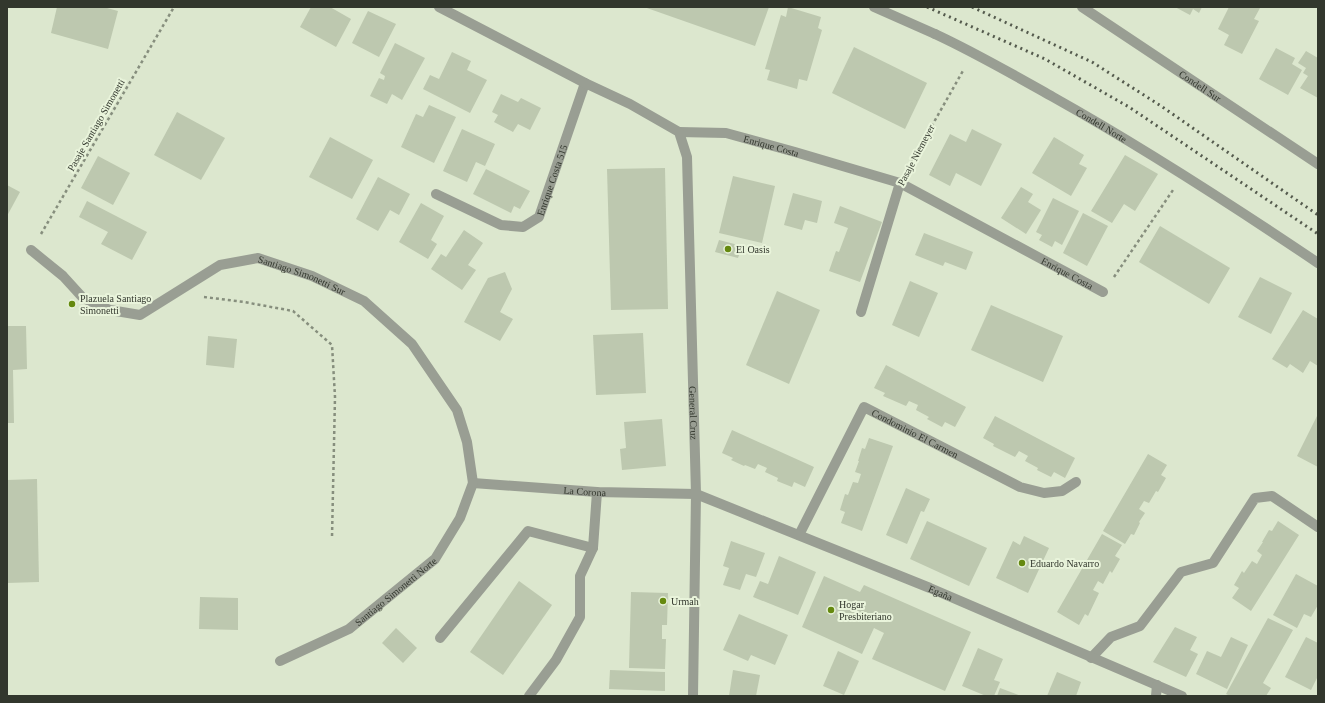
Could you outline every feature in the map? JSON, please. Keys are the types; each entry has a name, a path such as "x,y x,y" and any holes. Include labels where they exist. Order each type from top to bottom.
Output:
{"street":[{"name":"Enrique Costa","path":"439,7 585,83 630,104 679,132 726,134 795,152 900,183 1103,292"},
{"name":"Condell Norte","path":"874,7 976,52 1106,126 1183,174 1318,263"},
{"name":"Condell Sur","path":"1082,7 1318,164"},
{"name":"Enrique Costa 515","path":"436,194 501,225 523,227 539,217 585,83"},
{"name":"General Cruz","path":"679,132 687,157 696,494 693,696"},
{"name":"Pasaje Niemeyer","path":"861,312 900,183"},
{"name":"Santiago Simonetti Sur","path":"31,250 63,276 83,298 110,310 140,315 176,294 220,265 258,258 312,276 364,301 412,344 457,410 466,442 473,483"},
{"name":"Condominio El Carmen","path":"799,535 864,407 1020,487 1044,493 1056,492 1062,491 1076,482"},
{"name":"La Corona","path":"473,483 597,492 696,494"},
{"name":"Santiago Simonetti Norte","path":"280,661 349,629 435,559 460,518 473,483"},
{"path":"529,696 556,660 580,617 580,576 593,548 597,492"},
{"name":"Egaña","path":"696,494 930,588 1182,696"},
{"path":"1091,658 1111,637 1140,626 1180,572 1213,563 1255,498 1272,496 1318,527"},
{"path":"440,638 528,531 593,548"},
{"path":"1156,696 1157,686"}],"path":[{"name":"Pasaje Santiago Simonetti","path":"31,250 174,7"},
{"name":"Pasaje Niemeyer","path":"900,183 962,71 976,52"},
{"path":"1103,292 1183,174"},
{"path":"176,294 244,302 293,312 332,345 335,397 332,537"}],"building":[{"path":"57,7 108,7 107,8 118,11 108,49 51,33"},
{"path":"311,7 330,7 351,19 336,47 300,27"},
{"path":"644,7 769,7 755,46"},
{"path":"788,7 821,17 818,28 822,30 807,81 799,79 797,89 767,80 770,70 765,69 781,15 786,17"},
{"path":"1175,7 1202,7 1199,13 1193,9 1190,15"},
{"path":"1229,7 1260,8 1254,19 1259,21 1242,54 1224,45 1229,35 1218,29"},
{"path":"368,11 396,24 379,57 352,43"},
{"path":"395,43 425,58 402,100 392,94 387,104 370,96 379,78 384,80 385,76 380,73"},
{"path":"854,47 927,83 905,129 832,93"},
{"path":"1276,48 1295,58 1292,64 1302,70 1288,95 1259,79"},
{"path":"1306,51 1318,58 1318,98 1300,88 1308,76 1303,73 1306,68 1298,63"},
{"path":"452,52 471,61 467,70 487,80 470,113 423,89 430,75 439,79"},
{"path":"501,94 518,102 521,98 541,108 530,130 518,124 513,132 494,122 498,115 492,112"},
{"path":"429,105 456,117 434,163 401,147 416,114 423,117"},
{"path":"177,112 225,138 201,180 154,155"},
{"path":"462,129 495,144 485,166 476,162 467,182 443,171"},
{"path":"972,129 1002,144 981,186 956,173 950,186 929,175 950,134 966,142"},
{"path":"330,137 373,160 352,199 309,177"},
{"path":"1054,137 1084,155 1079,164 1087,168 1071,196 1032,173"},
{"path":"1125,155 1158,174 1135,211 1124,204 1112,223 1091,211"},
{"path":"98,156 130,173 113,205 81,188"},
{"path":"665,168 668,309 611,310 607,169"},
{"path":"486,169 530,191 520,209 514,206 511,213 473,194"},
{"path":"733,176 775,186 762,243 719,233"},
{"path":"378,177 410,194 399,215 390,210 378,231 356,219"},
{"path":"7,185 20,192 7,216"},
{"path":"1021,187 1033,194 1028,202 1041,210 1026,234 1001,218"},
{"path":"793,193 822,201 817,223 805,220 802,230 784,225"},
{"path":"1053,198 1079,211 1062,245 1055,241 1052,247 1039,240 1042,235 1036,232"},
{"path":"87,201 147,232 132,260 101,244 108,232 79,217"},
{"path":"421,203 444,216 431,240 437,244 428,259 399,242"},
{"path":"840,206 882,222 860,282 829,271 836,251 839,252 848,228 834,223"},
{"path":"1083,213 1108,226 1087,266 1063,253"},
{"path":"1160,226 1230,268 1209,304 1139,262"},
{"path":"464,230 483,243 468,265 476,270 462,290 431,269 441,254 446,257"},
{"path":"924,233 973,252 966,270 945,262 943,266 915,255"},
{"name":"El Oasis","path":"719,240 742,246 738,258 715,252"},
{"path":"505,272 512,289 500,312 513,319 500,341 464,322 488,278"},
{"path":"1260,277 1292,293 1271,334 1238,317"},
{"path":"910,281 938,293 919,337 892,325"},
{"path":"777,291 820,310 789,384 746,365"},
{"path":"991,305 1063,336 1043,382 971,350"},
{"path":"1303,310 1318,319 1318,366 1310,361 1303,373 1290,364 1287,368 1272,359"},
{"path":"7,326 26,326 27,369 13,370 14,423 7,423"},
{"path":"643,333 646,393 596,395 593,335"},
{"path":"208,336 237,339 234,368 206,365"},
{"path":"886,365 966,407 955,427 945,422 942,427 927,419 929,417 916,410 918,405 909,401 906,406 883,396 885,393 874,388"},
{"path":"1318,414 1318,467 1297,456"},
{"path":"995,416 1075,458 1065,478 1054,472 1051,477 1037,470 1038,468 1025,461 1028,456 1019,451 1015,457 993,446 994,444 983,438"},
{"path":"662,419 666,466 622,470 620,449 626,448 624,422"},
{"path":"732,430 814,467 805,487 794,482 792,487 777,481 778,478 765,472 767,468 758,464 755,469 745,465 744,466 731,460 733,458 722,453"},
{"path":"869,438 893,446 862,531 841,523 845,512 840,510 845,494 848,495 853,482 858,483 861,474 855,472 862,448 865,449"},
{"path":"1148,454 1167,465 1161,475 1166,478 1158,492 1156,491 1149,503 1144,501 1139,509 1145,513 1139,522 1140,523 1134,535 1131,534 1125,544 1103,531"},
{"path":"37,479 39,582 7,583 7,480"},
{"path":"906,488 930,499 924,512 921,511 907,544 886,535"},
{"path":"927,521 987,548 969,586 910,559"},
{"path":"1278,521 1299,535 1251,611 1232,598 1239,588 1234,585 1242,571 1244,573 1252,561 1257,564 1262,555 1257,551 1269,530 1272,531"},
{"path":"1102,534 1122,545 1115,556 1120,559 1112,573 1110,571 1103,584 1098,581 1093,590 1099,593 1088,616 1085,614 1079,625 1057,612"},
{"name":"Eduardo Navarro","path":"1024,536 1049,548 1028,593 996,578 1013,541 1020,545"},
{"path":"731,541 765,553 756,577 746,574 740,590 723,585 729,568 723,566"},
{"path":"779,556 816,572 798,615 753,597 760,581 768,584"},
{"path":"1296,574 1318,586 1318,605 1311,617 1304,614 1297,628 1273,615"},
{"path":"824,576 860,592 864,585 971,632 945,691 872,659 884,633 874,628 862,654 802,627"},
{"path":"519,581 552,605 503,675 470,652"},
{"path":"631,592 668,593 667,625 662,625 662,639 666,639 665,669 629,668"},
{"path":"200,597 238,598 238,630 199,629"},
{"path":"739,614 788,635 775,665 751,655 748,661 723,650"},
{"path":"1268,618 1293,630 1263,683 1271,688 1266,696 1230,696 1226,694"},
{"path":"1175,627 1197,637 1190,650 1198,654 1186,677 1153,662"},
{"path":"396,628 417,648 403,663 382,643"},
{"path":"1231,637 1248,645 1227,689 1196,674 1207,651 1221,657"},
{"path":"1306,637 1318,643 1318,676 1311,690 1285,677"},
{"path":"978,648 1003,659 994,680 1000,682 994,696 986,696 962,686"},
{"path":"838,651 859,661 844,695 823,686"},
{"path":"610,670 665,672 665,691 609,689"},
{"path":"733,670 760,675 756,696 729,696"},
{"path":"1057,672 1081,682 1076,696 1047,696"},
{"path":"1000,688 1021,696 997,696"}],"railway":[{"path":"927,7 1045,59 1129,107 1318,234"},
{"path":"972,7 1092,62 1161,106 1318,215"}],"place":[{"name":"El Oasis","path":"728,249"},
{"name":"Plazuela Santiago Simonetti","path":"72,304"},
{"name":"Eduardo Navarro","path":"1022,563"},
{"name":"Urmah","path":"663,601"},
{"name":"Hogar Presbiteriano","path":"831,610"}]}
